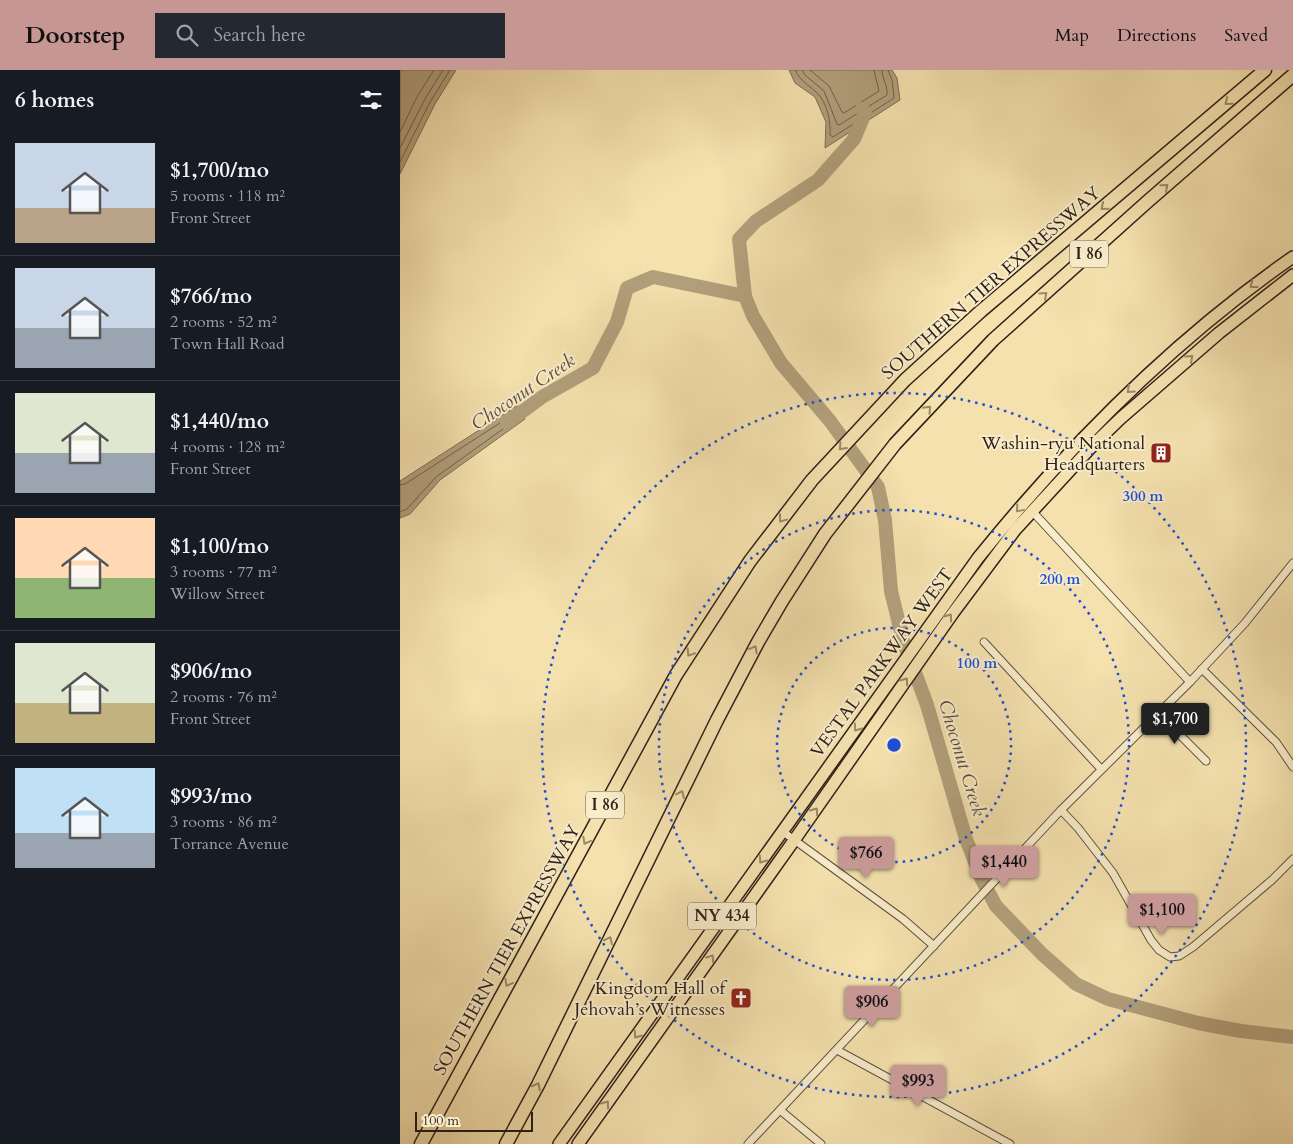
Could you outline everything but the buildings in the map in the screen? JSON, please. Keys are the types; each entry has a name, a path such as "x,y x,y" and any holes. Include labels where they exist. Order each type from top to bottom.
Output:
{"highway":[{"name":"SOUTHERN TIER EXPRESSWAY","path":"421,1144 676,675 750,561 812,480 871,414 980,311 1265,70"},
{"name":"I 86","path":"506,1144 542,1076 717,720 758,642 809,559 842,512 895,444 994,340 1140,208 1293,74"}],"main road":[{"name":"VESTAL PARKWAY WEST","path":"559,1144 978,558 1018,509 1064,457 1119,400 1206,323 1293,256"},
{"name":"VESTAL PARKWAY WEST","path":"578,1144 795,839 921,657 1032,510 1121,418 1219,333 1293,275"}],"street":[{"path":"1032,510 1190,682"},
{"path":"748,1144 1100,769 1190,682 1244,623 1293,563"},
{"path":"984,642 1100,769"},
{"path":"1202,668 1276,742 1293,767"},
{"path":"1159,714 1206,761"},
{"path":"1061,810 1078,828 1113,873 1158,950 1170,957 1179,956 1193,947 1272,880 1293,859"},
{"path":"782,831 903,919 934,946"},
{"path":"837,1050 1010,1144"},
{"path":"780,1110 821,1144"}],"water":[{"path":"400,70 456,70 435,104 400,174"},
{"path":"789,70 892,70 897,78 900,100 825,148 826,122 815,97 795,83"},
{"path":"518,405 525,419 440,480 410,514 400,518 400,481"}],"waterway":[{"name":"Choconut Creek","path":"745,296 739,239 756,221 818,180 854,139 865,113 862,109"},
{"name":"Choconut Creek","path":"507,423 542,397 593,368 617,322 627,288 653,277 745,296 753,316 781,363 830,421 878,487 885,520 891,591 903,640 927,705 966,839 982,880 996,906 1042,954 1076,984 1108,999 1198,1023 1241,1031 1293,1037"}],"place":[{"name":"Washin-ryu National Headquarters","path":"1161,453"},
{"name":"Kingdom Hall of Jehovah’s Witnesses","path":"741,998"}]}
